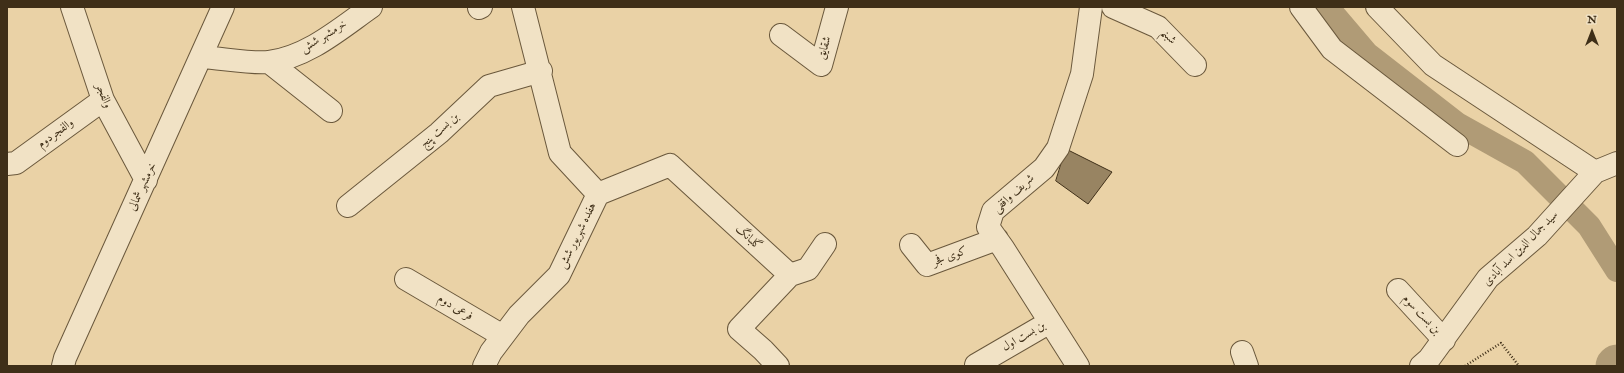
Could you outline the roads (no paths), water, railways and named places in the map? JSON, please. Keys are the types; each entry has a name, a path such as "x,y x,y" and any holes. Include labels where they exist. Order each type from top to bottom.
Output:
{"street":[{"name":"والفجر","path":"72,7 103,100 146,180"},
{"name":"خرمشهر شمالی","path":"63,366 65,358 202,57 223,7"},
{"name":"خرمشهر شش","path":"202,57 269,62 294,55 320,42 371,7"},
{"path":"523,7 540,71"},
{"name":"شقایق","path":"781,35 821,65 837,7"},
{"name":"شریف واقفی","path":"1078,366 988,227 993,211 1044,168 1058,148 1082,74 1091,7"},
{"name":"شبنم","path":"1113,7 1158,27 1195,65"},
{"path":"1300,7 1332,50 1457,145"},
{"path":"1377,7 1433,65 1595,172 1617,163"},
{"path":"269,62 331,111"},
{"name":"هفده شهریور شش","path":"484,366 503,336 519,315 559,275 598,194 560,153 540,71"},
{"name":"بن بست پنج","path":"348,206 439,133 490,86 509,79 540,71"},
{"name":"والفجردوم","path":"7,164 16,163 103,100"},
{"name":"گلبانگ","path":"598,194 670,165 790,275"},
{"name":"سید جمال الدین اسد آبادی","path":"1422,366 1444,340 1488,278 1537,236 1595,172"},
{"name":"کوی فجر","path":"911,245 927,265 997,239"},
{"path":"778,366 763,350 739,329 790,275 808,269 825,244"},
{"name":"فرعی دوم","path":"406,279 503,336"},
{"name":"بن بست سوم","path":"1398,290 1444,340"},
{"name":"بن بست اول","path":"976,365 1050,322"}],"waterway":[{"path":"1327,7 1367,54 1457,124 1525,162 1589,226 1617,270"}]}
